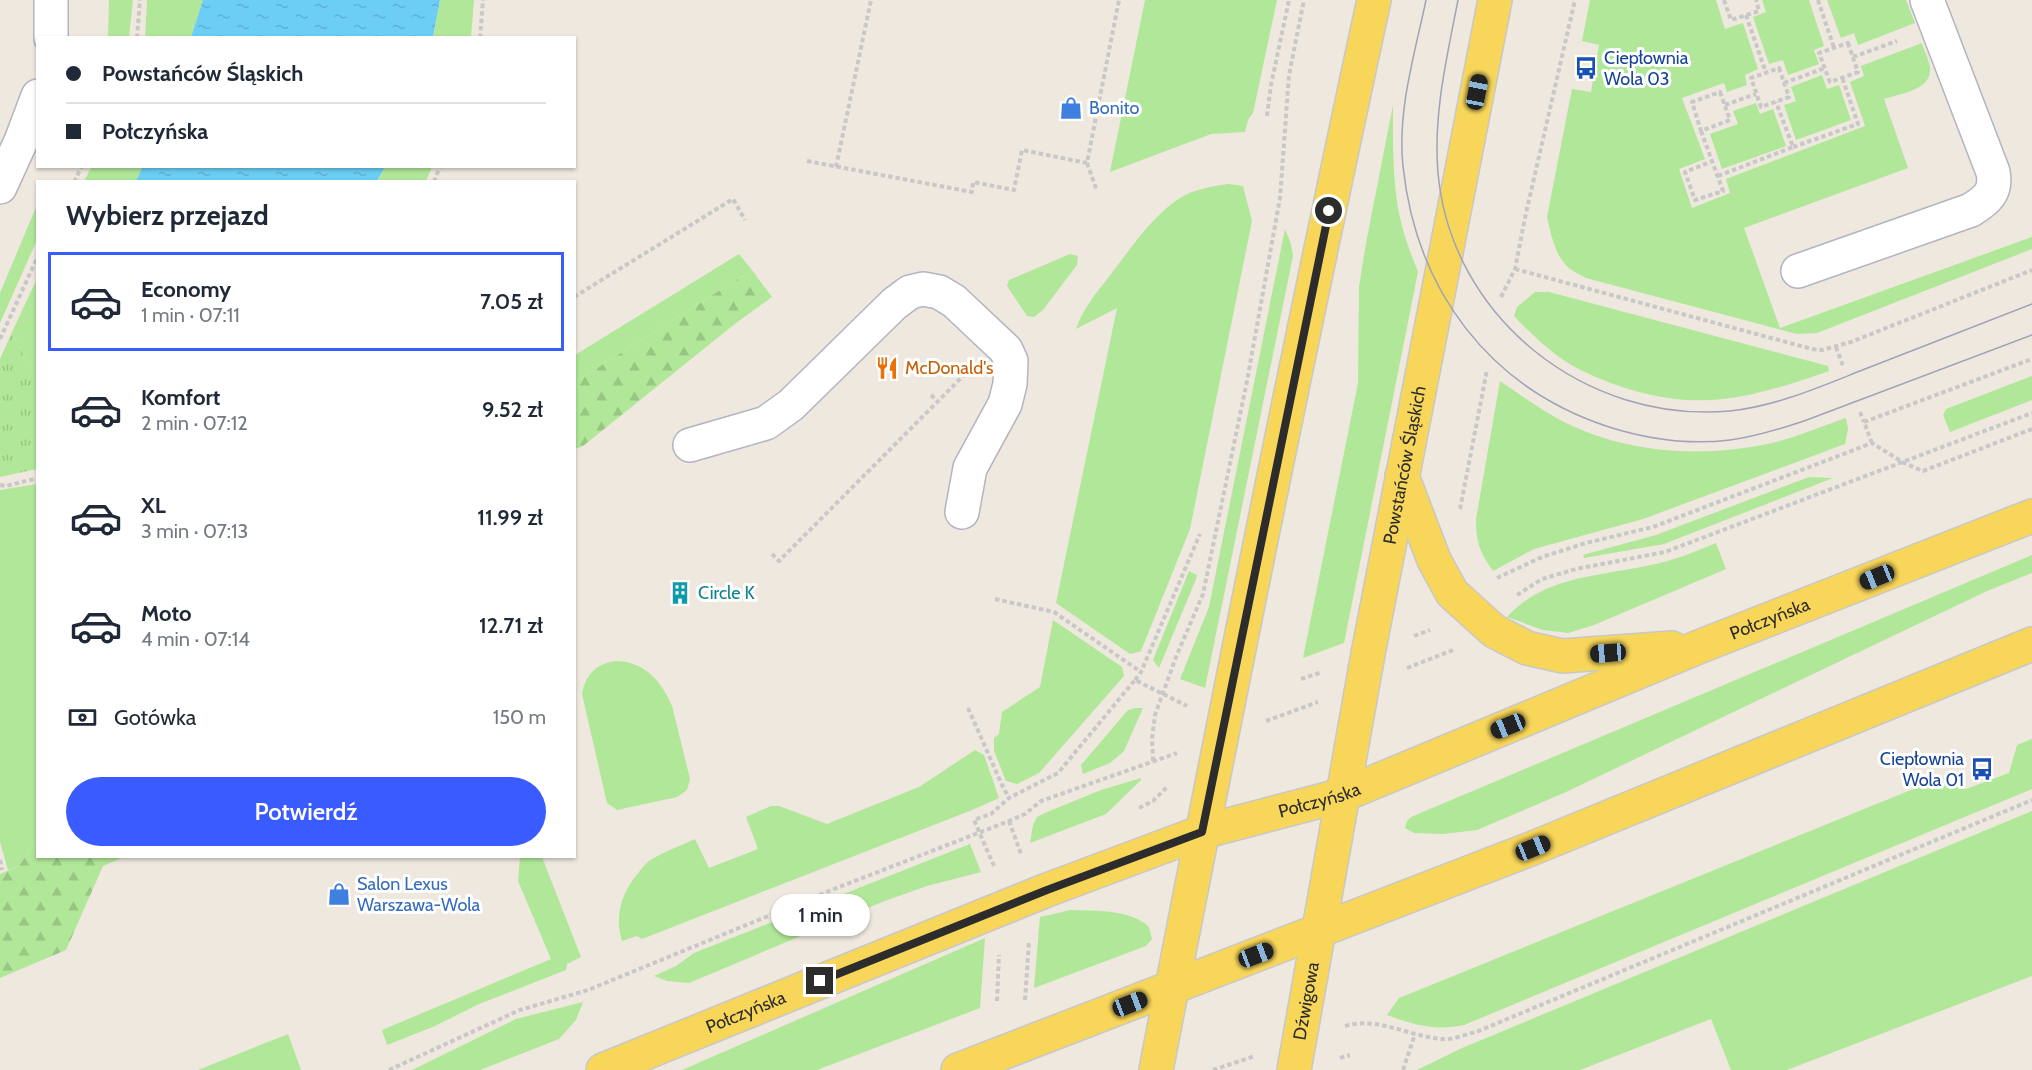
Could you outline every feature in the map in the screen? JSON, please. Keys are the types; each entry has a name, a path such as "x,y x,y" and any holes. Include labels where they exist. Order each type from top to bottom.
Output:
{"main road":[{"path":"1156,1070 1202,832 1374,0"},
{"name":"Powstańców Śląskich","path":"1319,931 1402,476 1495,0"},
{"path":"1402,476 1434,560 1452,593 1494,631 1527,648 1562,656 1701,646"},
{"name":"Połczyńska","path":"603,1070 1047,890 1202,832 1343,795 1701,646 2032,516"},
{"path":"958,1070 1533,848 2032,644"},
{"name":"Dźwigowa","path":"1294,1070 1319,931"}],"street":[{"path":"51,0 51,36"},
{"path":"1798,271 1971,210 1992,194 1995,182 1927,0"},
{"path":"0,187 36,101"},
{"path":"690,444 766,423 791,405 902,298 910,292 923,289 939,292 954,301 1006,350 1011,361 1010,384 1005,404 970,468 962,512"}],"path":[{"path":"137,36 140,0"},
{"path":"480,36 483,0"},
{"path":"836,167 871,0"},
{"path":"1097,191 1087,163 1119,0"},
{"path":"1267,117 1271,85 1289,0"},
{"path":"1153,761 1152,739 1155,715 1203,594 1247,381 1280,198 1289,75 1304,0"},
{"path":"1501,297 1515,269 1575,0"},
{"path":"1724,0 1731,20 1760,11 1756,0"},
{"path":"1818,0 1834,48"},
{"path":"1746,15 1766,73"},
{"path":"1848,43 1858,72 1830,82 1820,53 1834,48 1848,43"},
{"path":"1779,68 1784,83 1789,97 1761,107 1751,78 1779,68"},
{"path":"1784,83 1825,68"},
{"path":"1718,176 1858,124 1842,77"},
{"path":"1701,131 1730,120 1720,92 1692,102 1701,131 1713,161 1723,191 1695,200 1685,172 1713,161"},
{"path":"1725,105 1756,94"},
{"path":"1776,102 1793,147"},
{"path":"807,161 972,192 974,182 1014,190 1022,150 1087,163"},
{"path":"576,296 733,199 745,220"},
{"path":"0,339 36,260"},
{"path":"1515,269 1822,350 1836,347 2032,270"},
{"path":"1836,347 1843,366"},
{"path":"1864,422 2032,358"},
{"path":"772,554 779,561 970,369"},
{"path":"1459,512 1487,370"},
{"path":"931,395 938,402"},
{"path":"1860,412 1872,443 1904,463 1923,471 2032,429"},
{"path":"1510,600 1542,579 1576,569 1665,552 2032,413"},
{"path":"1494,579 1542,557 1653,526 1872,443"},
{"path":"0,485 6,486 36,478"},
{"path":"996,873 974,820 991,813 1009,798 1058,773 1135,680 1141,672 1200,534"},
{"path":"995,599 1054,612 1141,672"},
{"path":"1409,638 1431,630"},
{"path":"1406,669 1460,647"},
{"path":"1135,680 1193,710"},
{"path":"968,708 1009,798"},
{"path":"389,1070 520,1010 588,990 834,889 1009,821 1025,814 1041,801 1181,751 1180,758"},
{"path":"1128,812 1153,801 1169,785"},
{"path":"1347,1025 1362,1022 1375,1023 1445,1040 1476,1032 2032,800"},
{"path":"1009,821 1025,864"},
{"path":"1012,858 1021,855"},
{"path":"0,860 3,870"},
{"path":"993,864 1002,861"},
{"path":"1025,993 1030,933"},
{"path":"997,1001 1000,945"},
{"path":"1403,1070 1415,1034"},
{"path":"1340,1058 1350,1055"},
{"path":"1213,1070 1246,1059"}],"green space":[{"path":"109,0 133,0 129,36 108,36"},
{"path":"147,0 203,0 191,36 145,36"},
{"path":"440,0 474,0 471,36 433,36"},
{"path":"1145,0 1277,0 1253,113 1248,120 1245,132 1211,134 1110,172"},
{"path":"1590,0 1716,0 1725,29 1743,23 1758,69 1745,75 1747,85 1727,92 1724,83 1682,98 1705,159 1679,169 1692,208 1730,193 1726,179 1865,126 1850,82 1864,76 1861,66 1922,43 1929,64 1928,78 1912,91 1884,99 1908,168 1744,228 1780,328 2032,237 2032,249 1817,333 1797,334 1586,278 1575,272 1560,257 1547,217 1572,89 1591,92 1599,45 1582,41"},
{"path":"1762,0 1809,0 1824,46 1814,50 1819,64 1788,75 1783,60 1769,64 1753,17 1766,12"},
{"path":"1827,0 1906,0 1915,23 1858,45 1854,33 1841,38"},
{"path":"1822,75 1827,89 1839,85 1851,120 1796,140 1784,105 1796,101 1791,87"},
{"path":"1756,103 1760,114 1773,109 1786,146 1722,169 1710,134 1738,124 1733,111"},
{"path":"1393,105 1393,162 1397,204 1418,272 1344,643 1303,658 1358,383 1359,287"},
{"path":"91,168 142,168 136,180 85,180"},
{"path":"384,168 432,168 426,180 378,180"},
{"path":"1229,184 1243,186 1252,221 1190,529 1141,651 1130,654 1056,603 1117,308 1076,329 1096,293 1142,233 1160,214 1191,192"},
{"path":"36,207 36,242 0,323 0,293"},
{"path":"1285,229 1293,256 1205,688 1180,679 1209,607"},
{"path":"739,254 752,270 576,381 576,354"},
{"path":"1070,254 1078,256 1077,265 1043,310 1034,317 1027,316 1007,286 1009,280"},
{"path":"752,270 772,297 736,323 583,446 576,449 576,381"},
{"path":"36,281 36,373 25,359 12,332"},
{"path":"1535,292 1549,292 1828,366 1829,371 1764,392 1723,399 1665,398 1627,389 1573,366 1535,337 1514,316 1517,307"},
{"path":"12,332 25,359 36,373 36,469 0,477 0,359"},
{"path":"2032,376 2032,400 1950,432 1943,415 1946,409"},
{"path":"1500,381 1566,423 1615,441 1641,447 1693,451 1746,448 1781,441 1846,418 1848,429 1845,444 1643,519 1534,549 1493,571 1480,547 1476,519"},
{"path":"1809,477 1833,478 1664,544 1584,558 1583,555 1656,535"},
{"path":"36,484 36,840 19,866 8,870 0,842 0,490"},
{"path":"1716,543 1726,569 1594,625 1568,633 1543,630 1507,617 1524,601 1565,582 1655,564"},
{"path":"2032,555 2032,573 1987,591 1564,793 1477,830 1443,834 1414,833 1405,828 1411,817"},
{"path":"1189,571 1197,575 1196,579 1159,668 1153,660"},
{"path":"1053,620 1122,667 1124,676 1039,773 1017,784 1006,781 994,751 994,738 999,734 1002,712 1040,687"},
{"path":"615,661 635,664 643,668 657,680 668,697 690,779 687,790 677,797 617,810 607,803 582,694 592,672 602,665"},
{"path":"1143,708 1124,751 1110,763 1083,774 1081,765 1128,710"},
{"path":"2032,739 2032,789 1464,1025 1425,1026 1387,1015 1399,998 1943,777 1966,789 2009,773 2017,745"},
{"path":"975,750 984,755 999,798 642,939 637,936 622,941 619,913 624,896 642,868 654,858 695,839 709,868 758,849 746,817 771,806 779,806 827,824 919,787"},
{"path":"1141,778 1106,814 1030,843 1037,817 1101,790"},
{"path":"2032,811 2032,976 1787,1070 1731,1070 1711,1019 1580,1070 1417,1070 1462,1048"},
{"path":"36,840 36,858 122,858 103,866 66,950 0,978 0,874 19,866"},
{"path":"970,844 981,872 927,886 882,902 689,983 667,981 654,976 676,966 694,953"},
{"path":"520,858 542,858 581,957 567,964 566,970 479,1004 435,1026 387,1045 382,1030 551,959 518,881"},
{"path":"1071,910 1112,912 1133,917 1149,927 1152,939 1146,946 1034,988 1040,917"},
{"path":"985,938 980,1008 817,1070 682,1070"},
{"path":"583,1002 576,1020 559,1039 480,1070 412,1070 516,1019"},
{"path":"288,1034 301,1070 198,1070"}],"water":[{"path":"203,0 440,0 433,36 191,36"},
{"path":"142,168 384,168 378,180 136,180"}],"tram line":[{"path":"1426,0 1408,82 1402,145 1403,166 1411,211 1424,254 1442,293 1466,328 1495,360 1528,387 1566,410 1609,427 1653,438 1700,442 1739,439 1804,421 2032,335"},
{"path":"1458,0 1442,86 1437,129 1438,173 1448,225 1469,273 1498,315 1535,351 1578,380 1625,400 1677,410 1730,411 1748,408 1765,405 1816,388 2032,304"}],"place":[{"name":"Ciepłownia Wola 03","path":"1586,68"},
{"name":"Bonito","path":"1071,108"},
{"name":"McDonald's","path":"887,368"},
{"name":"Circle K","path":"680,593"},
{"name":"Ciepłownia Wola 01","path":"1982,769"},
{"name":"Salon Lexus Warszawa-Wola","path":"339,894"}],"route":[{"path":"820,981 1047,890 1202,832 1329,211"}]}
